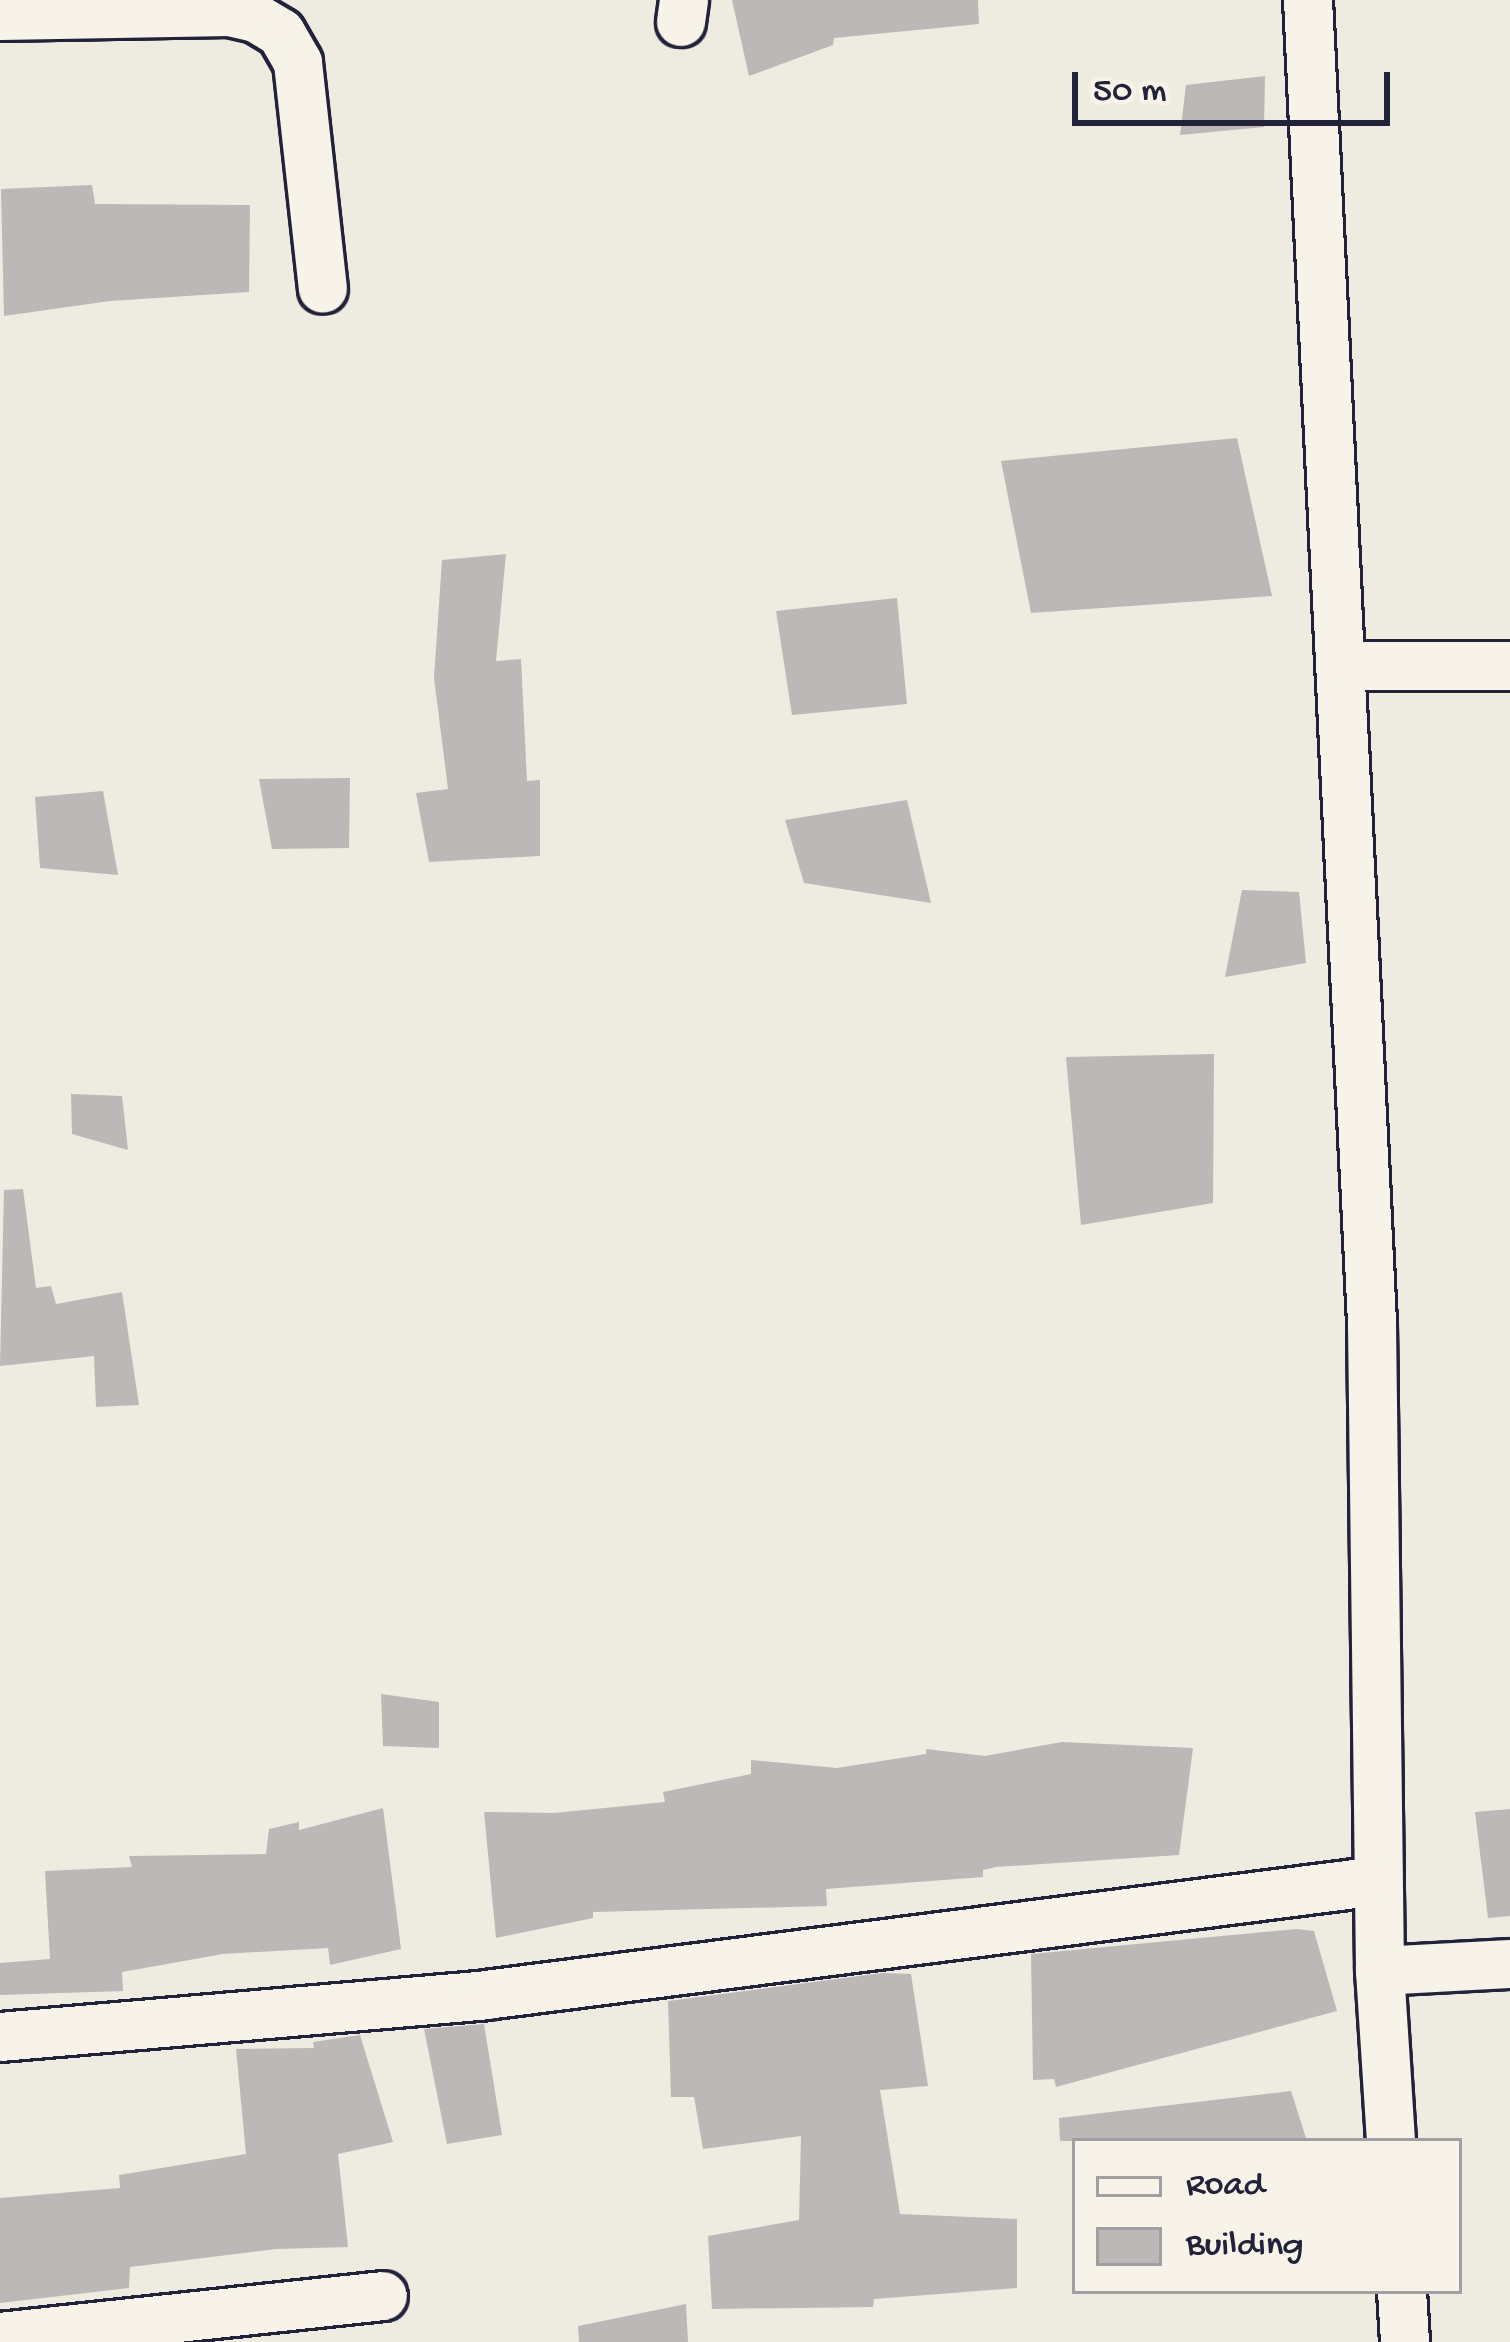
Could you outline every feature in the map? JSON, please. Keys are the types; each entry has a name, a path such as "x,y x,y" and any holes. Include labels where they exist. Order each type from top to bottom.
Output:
{"street":[{"path":"1308,0 1372,1324 1379,1971 1391,2138"},
{"path":"0,16 230,11 256,18 281,34 298,63 323,289"},
{"path":"1340,666 1510,666"},
{"path":"0,2037 486,1995 1378,1881"},
{"path":"1379,1971 1510,1964"},
{"path":"1402,2294 1405,2342"},
{"path":"0,2337 383,2296"}],"building":[{"path":"732,0 978,0 979,24 834,38 833,45 749,76"},
{"path":"1265,76 1264,127 1180,135 1186,85"},
{"path":"92,185 95,204 250,205 249,292 110,301 4,316 1,189"},
{"path":"1237,438 1272,596 1031,613 1001,461"},
{"path":"506,554 496,661 521,659 527,781 540,780 540,856 429,862 416,793 448,789 434,678 442,560"},
{"path":"897,598 907,704 792,715 776,611"},
{"path":"350,778 349,848 272,849 259,779"},
{"path":"103,791 118,875 40,868 35,797"},
{"path":"907,800 931,903 804,883 785,820"},
{"path":"1242,890 1299,892 1306,963 1225,977"},
{"path":"1214,1054 1213,1203 1081,1225 1066,1057"},
{"path":"71,1094 122,1096 128,1150 72,1134"},
{"path":"23,1189 36,1288 51,1286 56,1304 122,1292 139,1405 96,1407 94,1356 0,1366 4,1190"},
{"path":"381,1694 439,1702 439,1748 383,1746"},
{"path":"1062,1742 1193,1748 1179,1855 996,1867 983,1870 983,1877 826,1889 827,1906 593,1912 593,1918 496,1938 484,1812 554,1813 665,1802 663,1792 751,1774 751,1760 837,1768 926,1754 926,1749 985,1756"},
{"path":"383,1808 401,1949 330,1965 328,1948 223,1954 122,1972 123,1991 0,1995 0,1963 50,1959 45,1871 132,1867 129,1856 266,1854 269,1829 299,1822 299,1830"},
{"path":"1510,1809 1510,1916 1488,1918 1475,1812"},
{"path":"1314,1931 1337,2011 1056,2087 1054,2079 1033,2080 1031,1954"},
{"path":"882,1973 911,1974 928,2086 880,2090 900,2214 1017,2219 1017,2288 874,2299 873,2307 712,2309 708,2236 799,2220 801,2136 703,2149 694,2097 671,2097 668,2001"},
{"path":"484,2024 502,2135 447,2144 424,2029"},
{"path":"360,2035 393,2142 338,2154 348,2247 276,2249 130,2267 129,2288 0,2303 0,2198 120,2188 119,2175 246,2154 236,2049 314,2048 313,2042"},
{"path":"1291,2091 1306,2138 1060,2141 1059,2118"},
{"path":"686,2304 688,2342 579,2342 578,2326"}]}
